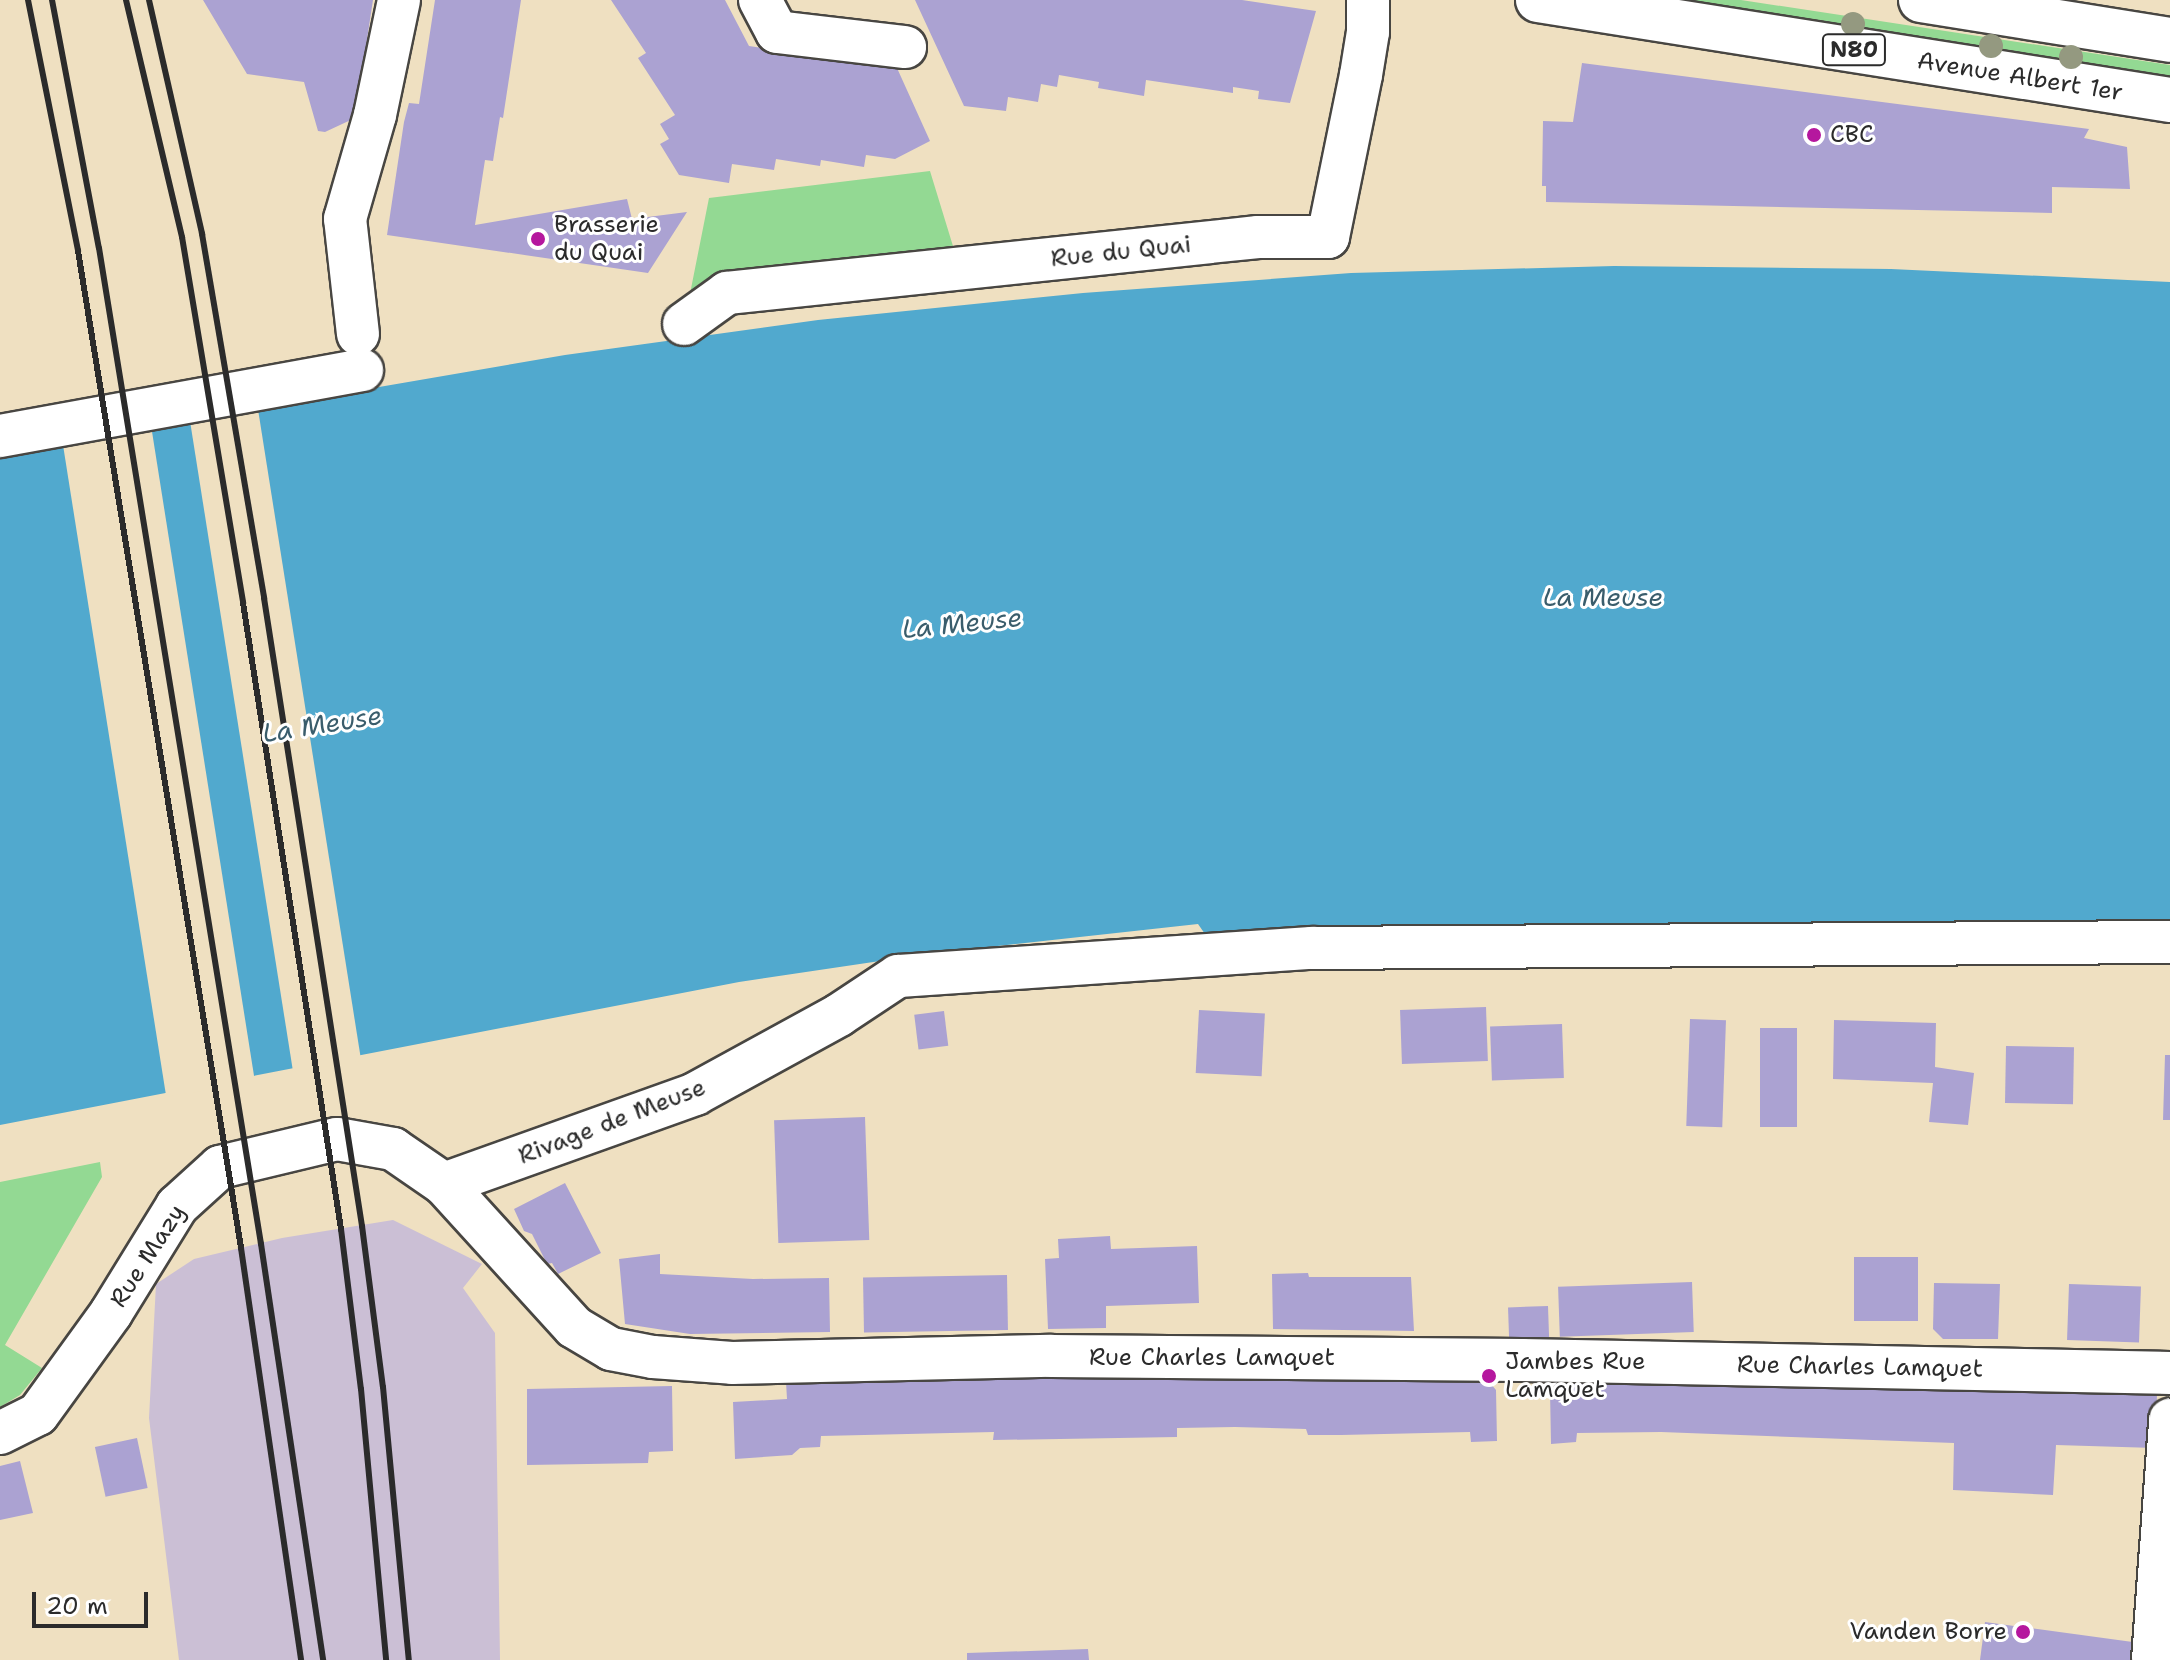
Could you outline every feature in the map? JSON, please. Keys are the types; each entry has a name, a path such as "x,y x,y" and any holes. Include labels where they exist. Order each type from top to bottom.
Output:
{"main road":[{"name":"Avenue Albert 1er","path":"1538,0 2170,100"},
{"path":"1921,0 2170,40"}],"street":[{"path":"0,436 360,352 345,219 375,115 399,0"},
{"path":"760,0 777,32 905,47"},
{"name":"Rue du Quai","path":"684,324 727,293 1258,237 1328,237 1361,75 1368,32 1365,6 1368,0"},
{"name":"Rivage de Meuse","path":"444,1184 695,1094 839,1015 898,976 1312,948 2170,942"},
{"name":"Rue Charles Lamquet","path":"337,1139 393,1149 444,1184 574,1327 611,1349 653,1357 732,1363 1051,1356 1507,1360 2170,1373"},
{"name":"Rue Mazy","path":"0,1433 38,1414 111,1313 177,1206 220,1167 337,1139"},
{"path":"2153,1660 2170,1420"}],"shaded area":[{"path":"393,1220 482,1264 463,1288 495,1333 500,1660 179,1660 149,1418 156,1284 194,1259 282,1238"}],"green space":[{"path":"1607,0 1741,0 2170,65 2170,87"},
{"path":"930,171 960,269 727,293 684,324 709,198"},
{"path":"100,1162 102,1177 5,1345 42,1368 20,1395 0,1407 0,1182"}],"water":[{"name":"La Meuse","path":"1614,266 1891,269 2170,282 2170,924 1205,934 1198,924 934,953 739,982 0,1125 0,452 565,355 818,320 1083,293 1351,273"}],"pier":[{"path":"257,403 361,1061 293,1072 189,414"},
{"path":"150,419 255,1083 166,1097 61,433"}],"building":[{"path":"203,0 373,0 355,118 325,132 318,131 304,82 247,74"},
{"path":"435,0 521,0 503,118 500,117 493,161 485,160 475,225 627,199 632,219 687,212 648,273 387,235 404,122 409,103 419,104"},
{"path":"611,0 725,0 749,46 897,68 930,141 895,159 866,155 864,167 821,160 820,166 776,159 774,170 732,164 729,183 679,175 660,144 669,139 660,124 675,115 638,58 646,53"},
{"path":"915,0 1242,0 1316,11 1290,103 1258,99 1259,91 1233,87 1233,93 1146,80 1144,96 1098,88 1099,82 1059,75 1057,87 1041,84 1038,102 1008,97 1006,111 964,106"},
{"name":"CBC","path":"1582,63 2089,129 2084,138 2127,147 2130,189 2052,187 2052,213 1546,202 1546,186 1542,186 1543,121 1573,122"},
{"path":"1486,1007 1488,1061 1402,1064 1400,1010"},
{"path":"1199,1010 1265,1013 1262,1076 1196,1073"},
{"path":"944,1011 948,1046 918,1049 914,1015"},
{"path":"1690,1019 1726,1020 1722,1127 1686,1126"},
{"path":"1834,1020 1936,1023 1935,1067 1974,1073 1968,1125 1929,1122 1933,1083 1833,1079"},
{"path":"1562,1024 1564,1078 1492,1080 1490,1027"},
{"path":"1760,1028 1797,1028 1797,1127 1760,1127"},
{"path":"2006,1046 2074,1047 2073,1104 2005,1103"},
{"path":"2165,1055 2170,1055 2170,1120 2163,1120"},
{"path":"865,1117 869,1240 778,1243 774,1120"},
{"path":"565,1183 601,1253 558,1274 552,1263 547,1264 532,1234 524,1231 514,1209"},
{"path":"1110,1236 1111,1249 1197,1246 1199,1303 1106,1306 1106,1328 1048,1329 1045,1259 1059,1258 1058,1239"},
{"path":"660,1254 660,1274 753,1279 829,1278 830,1332 690,1334 625,1324 619,1259"},
{"path":"1854,1257 1918,1257 1918,1321 1854,1321"},
{"path":"1308,1273 1309,1277 1411,1277 1414,1331 1273,1329 1272,1274"},
{"path":"1007,1275 1008,1330 864,1333 863,1278"},
{"path":"1692,1282 1694,1332 1560,1337 1558,1287"},
{"path":"1934,1283 2000,1284 1998,1339 1943,1339 1933,1329"},
{"path":"2069,1284 2141,1287 2139,1342 2067,1340"},
{"path":"1548,1306 1549,1337 1509,1338 1508,1307"},
{"path":"1237,1375 1486,1378 1496,1390 1497,1441 1471,1442 1470,1432 1308,1435 1306,1429 1235,1427 1177,1428 1177,1437 993,1440 994,1432 821,1436 820,1447 800,1448 792,1455 735,1459 733,1402 787,1399 786,1382"},
{"path":"1558,1381 1955,1386 2157,1394 2155,1448 2056,1445 2053,1495 1953,1490 1954,1443 1661,1432 1577,1433 1576,1442 1551,1444 1550,1391"},
{"path":"672,1386 673,1451 649,1452 648,1463 527,1465 527,1389"},
{"path":"137,1438 148,1488 106,1497 95,1447"},
{"path":"20,1461 33,1513 0,1520 0,1466"},
{"name":"Vanden Borre","path":"1985,1622 2140,1643 2137,1660 1980,1660"},
{"path":"1088,1649 1089,1660 967,1660 967,1653"}],"railway":[{"path":"28,0 78,251 241,1248 301,1660"},
{"path":"52,0 99,248 261,1244 323,1660"},
{"path":"126,0 182,237 243,603 341,1229 361,1389 386,1660"},
{"path":"149,0 202,234 264,598 362,1226 383,1387 409,1660"}],"place":[{"name":"CBC","path":"1814,135"},
{"name":"Brasserie du Quai","path":"538,239"},
{"name":"Jambes Rue Lamquet","path":"1489,1376"},
{"name":"Vanden Borre","path":"2023,1632"}]}
